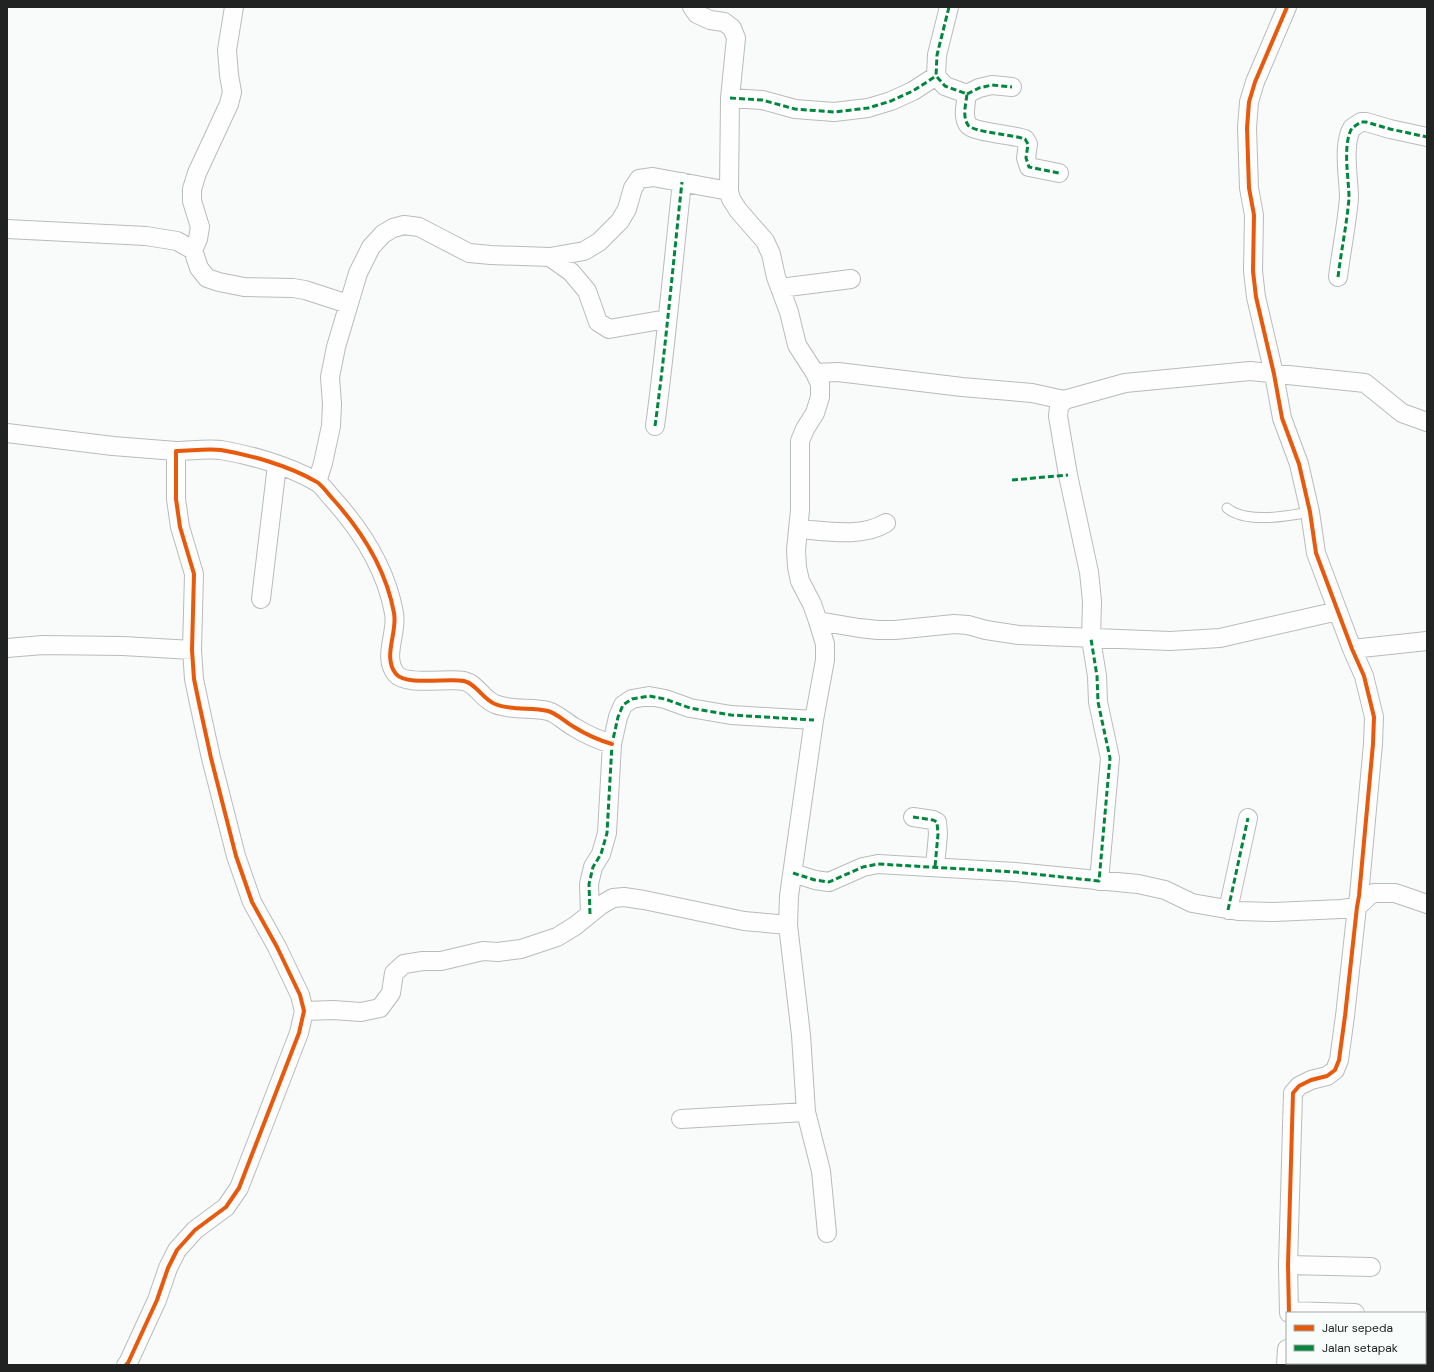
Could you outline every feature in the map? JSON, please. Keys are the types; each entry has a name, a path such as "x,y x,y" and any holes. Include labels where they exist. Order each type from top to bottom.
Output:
{"street":[{"path":"234,7 227,50 232,92 229,104 196,173 192,189 192,201 200,227 194,250 199,268 207,278 219,282 244,287 293,288 305,290 348,304"},
{"path":"692,7 697,14 710,20 724,22 732,28 736,38 730,98 729,191 731,199 738,210 765,241 771,254 776,277 789,312 797,345 815,373 820,384 820,397 815,414 800,441 800,510 796,550 800,581 812,604 825,644 825,660 814,720 789,896 788,925 801,1035 806,1112 821,1171 827,1233"},
{"path":"949,7 938,55 936,76 945,86 967,94 979,88 992,85 1012,87"},
{"path":"1287,7 1255,82 1249,102 1246,128 1249,188 1254,215 1253,271 1256,297 1274,374 1282,418 1299,464 1310,512 1316,553 1352,649 1364,676 1374,717 1372,759 1359,896 1339,1060 1335,1070 1327,1076 1311,1080 1299,1086 1293,1092 1288,1265 1289,1312"},
{"path":"730,98 762,100 795,109 834,112 868,108 891,101 913,91 936,76"},
{"path":"967,94 964,112 969,127 1025,139 1028,144 1026,158 1029,167 1059,173"},
{"path":"1338,277 1349,198 1346,170 1348,144 1352,128 1358,123 1366,122 1427,137"},
{"path":"317,482 323,463 331,426 332,404 330,377 332,362 358,273 371,247 383,234 393,228 404,225 419,227 469,253 550,257 584,251 599,242 620,221 627,209 633,188 639,179 653,177 729,191"},
{"path":"655,426 682,182"},
{"path":"7,229 146,236 177,241 194,250"},
{"path":"550,257 571,272 587,291 598,322 609,329 667,319"},
{"path":"780,288 851,279"},
{"path":"815,373 838,372 962,387 1032,393 1064,400 1125,383 1250,371 1365,384 1402,413 1427,422"},
{"path":"1064,400 1059,407 1058,416 1068,475 1089,572 1092,602 1091,639 1098,702 1110,758 1099,881"},
{"path":"7,433 176,451 220,450 277,465 317,482 348,515 374,553 386,580 395,615 390,651 391,666 397,676 406,680 454,680 465,682 474,686 493,704 506,708 552,713 592,738 612,744"},
{"path":"128,1364 157,1300 168,1268 177,1250 195,1230 226,1207 239,1188 299,1033 304,1011 300,995 277,947 252,902 236,856 211,758 194,679 192,650 194,574 180,527 176,499 176,451"},
{"path":"261,599 277,465"},
{"path":"798,529 837,532 858,531 878,527 886,523"},
{"path":"818,621 878,630 895,630 954,624 968,625 986,630 1019,635 1170,641 1220,638 1338,611"},
{"path":"1352,649 1427,641"},
{"path":"7,648 43,644 123,646 192,650"},
{"path":"590,914 589,884 593,867 601,854 607,833 612,744 618,717 623,705 632,699 649,696 665,699 690,708 731,715 814,720"},
{"path":"913,817 937,822 938,834 935,867"},
{"path":"1228,910 1248,818"},
{"path":"793,873 814,880 828,882 863,867 878,864 1015,872 1138,884 1165,890 1192,903 1228,910 1274,912 1341,909 1357,907 1374,893 1395,893 1427,904"},
{"path":"304,1011 333,1010 361,1012 380,1008 391,993 394,973 404,964 423,961 441,961 483,952 521,949 557,937 575,926 601,905 613,898 624,897 644,900 744,921 788,925"},
{"path":"681,1119 806,1112"},
{"path":"1288,1265 1370,1267"}],"lane":[{"path":"1227,508 1233,513 1242,516 1256,517 1286,517 1310,512"}],"marked path":[{"path":"949,7 937,55 936,76 945,86 967,94 965,118 968,125 977,130 1025,139 1028,144 1026,158 1029,167 1059,173"},
{"path":"730,98 762,100 795,109 834,112 868,108 891,101 913,91 936,76"},
{"path":"967,94 979,88 992,85 1012,87"},
{"path":"1338,277 1349,198 1347,143 1352,128 1361,122 1366,122 1427,137"},
{"path":"655,426 682,182"},
{"path":"1012,480 1068,475"},
{"path":"793,873 815,880 829,882 863,867 878,864 1015,872 1099,881 1110,758 1098,702 1097,676 1091,639"},
{"path":"590,914 589,884 593,867 601,854 607,833 612,744 618,717 623,705 632,699 649,696 665,699 690,708 731,715 814,720"},
{"path":"913,817 937,822 938,834 935,867"},
{"path":"1228,910 1248,818"}],"cycle path":[{"path":"1287,7 1255,82 1249,102 1247,128 1249,188 1254,215 1253,271 1256,297 1274,374 1282,418 1299,464 1310,512 1316,553 1352,649 1364,676 1374,717 1373,744 1359,896 1339,1060 1335,1070 1327,1076 1311,1080 1299,1086 1293,1093 1288,1265 1289,1312"},
{"path":"126,1365 157,1300 168,1268 177,1250 195,1230 226,1207 239,1188 299,1033 304,1011 300,995 277,947 252,902 236,856 211,758 194,679 192,650 194,574 180,527 176,499 176,451 216,449 245,455 294,471 318,482 322,486 363,537 379,566 390,597 395,620 390,660 396,674 401,678 418,681 464,681 472,685 490,702 501,706 548,711 588,735 612,744"}]}
